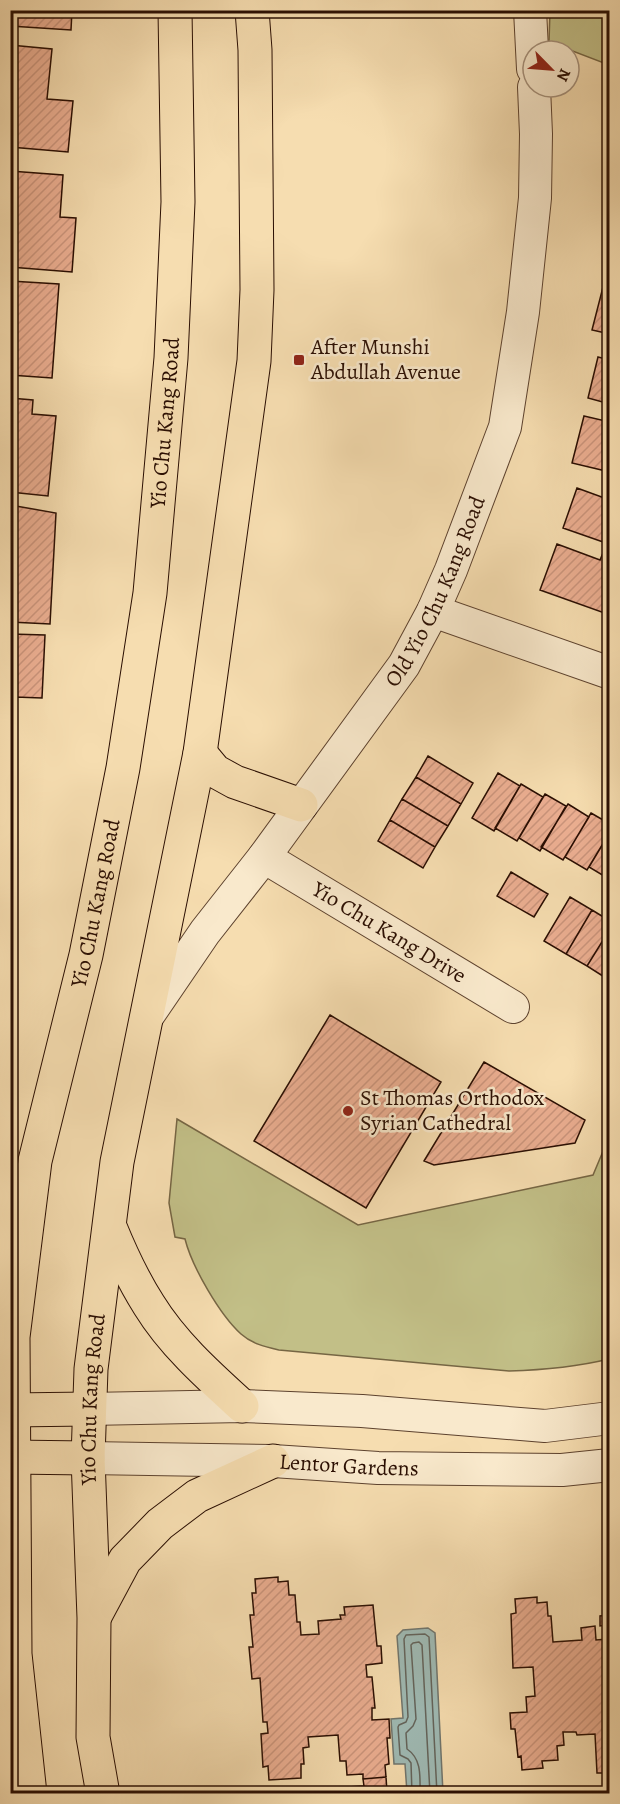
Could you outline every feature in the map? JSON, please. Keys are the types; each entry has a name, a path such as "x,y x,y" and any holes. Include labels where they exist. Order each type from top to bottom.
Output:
{"main road":[{"name":"Yio Chu Kang Road","path":"30,1794 13,1651 13,1337 35,1161 86,955 123,768 150,593 171,358 178,202 175,10"},
{"name":"Yio Chu Kang Road","path":"103,1794 93,1737 94,1618 88,1458 91,1369 117,1162 200,753 254,362 257,279 255,50 252,10"},
{"path":"200,753 215,771 235,782 301,805"},
{"path":"10,1209 35,1161"},
{"path":"109,1225 126,1265 150,1307 204,1372 242,1406"},
{"path":"12,1410 89,1409"},
{"path":"12,1457 88,1458"},
{"path":"94,1618 125,1560 160,1524 197,1496 273,1461"}],"street":[{"path":"530,10 531,39"},
{"name":"Old Yio Chu Kang Road","path":"144,1020 205,932 264,857 404,665 433,611 451,570 505,427 523,312 535,198 535,99"},
{"path":"433,611 609,673"},
{"name":"Yio Chu Kang Drive","path":"264,857 513,1007"},
{"path":"89,1409 242,1406 362,1411 545,1426 609,1418"},
{"name":"Lentor Gardens","path":"88,1458 273,1461 378,1468 493,1470 562,1470 609,1465"}],"shaded area":[{"path":"550,11 609,11 609,65 581,54 581,39 549,39"},
{"path":"177,1119 358,1225 593,1175 609,1137 609,1359 560,1368 509,1371 279,1350 250,1340 233,1326 216,1303 200,1276 185,1239 175,1237 169,1203"}],"water":[{"path":"428,1628 435,1633 443,1793 407,1793 405,1764 394,1764 391,1719 403,1718 397,1636 403,1630"}],"building":[{"path":"10,10 72,10 71,30 10,26"},
{"path":"10,45 52,49 47,99 73,101 68,152 10,147"},
{"path":"10,171 63,175 60,217 76,218 72,272 10,267"},
{"path":"10,281 59,284 52,378 10,375"},
{"path":"604,283 610,284 610,334 592,330"},
{"path":"598,357 610,360 610,404 588,398"},
{"path":"10,398 33,400 32,414 56,416 48,496 10,492"},
{"path":"584,416 610,422 610,472 572,463"},
{"path":"577,488 610,500 610,555 603,553 606,543 563,528"},
{"path":"10,505 56,513 50,624 10,622"},
{"path":"557,544 600,560 603,553 610,555 610,615 540,590"},
{"path":"10,634 45,635 42,698 15,697 14,722 10,722"},
{"path":"428,756 473,783 461,804 416,777"},
{"path":"498,773 520,786 494,831 472,818"},
{"path":"416,777 461,804 448,826 402,799"},
{"path":"521,784 543,797 517,841 495,828"},
{"path":"545,794 566,806 540,851 519,838"},
{"path":"402,799 448,826 435,847 390,820"},
{"path":"568,804 589,817 563,860 541,847"},
{"path":"591,813 610,824 610,832 587,870 565,857"},
{"path":"390,820 435,847 423,868 378,841"},
{"path":"610,832 610,879 609,879 589,867"},
{"path":"511,872 548,894 534,917 497,896"},
{"path":"570,897 592,910 566,954 544,941"},
{"path":"592,910 610,921 610,929 587,966 566,954"},
{"path":"610,929 610,979 609,980 587,966"},
{"name":"St Thomas Orthodox Syrian Cathedral","path":"330,1015 441,1082 366,1208 254,1141"},
{"path":"484,1062 585,1120 575,1143 434,1165 424,1161"},
{"path":"278,1577 278,1582 288,1581 289,1595 295,1595 297,1622 300,1622 301,1635 319,1634 318,1621 341,1619 340,1615 345,1615 344,1607 373,1605 377,1646 381,1646 382,1663 366,1665 367,1677 372,1677 375,1708 372,1708 372,1720 389,1719 390,1738 387,1738 389,1764 385,1765 386,1777 363,1779 363,1774 347,1775 346,1761 340,1761 338,1735 308,1737 309,1747 303,1748 304,1764 301,1764 301,1778 269,1780 268,1766 263,1767 261,1734 268,1733 267,1722 263,1722 260,1678 252,1679 249,1647 253,1647 250,1615 254,1615 252,1593 256,1593 255,1579"},
{"path":"537,1597 537,1603 547,1602 548,1616 551,1616 553,1642 582,1640 581,1628 595,1626 596,1640 608,1639 607,1625 600,1626 600,1616 608,1615 607,1602 610,1602 610,1781 606,1781 605,1773 597,1773 595,1734 577,1735 576,1732 563,1732 564,1745 557,1746 558,1760 542,1761 543,1768 522,1770 515,1729 511,1729 510,1713 527,1712 526,1697 535,1696 533,1667 513,1668 511,1614 516,1613 515,1599"},
{"path":"386,1777 387,1792 391,1791 391,1794 348,1794 348,1787 364,1786 363,1779"},
{"path":"302,1791 302,1794 270,1793"}],"place":[{"name":"After Munshi Abdullah Avenue","path":"299,360"},
{"name":"St Thomas Orthodox Syrian Cathedral","path":"348,1111"}]}
